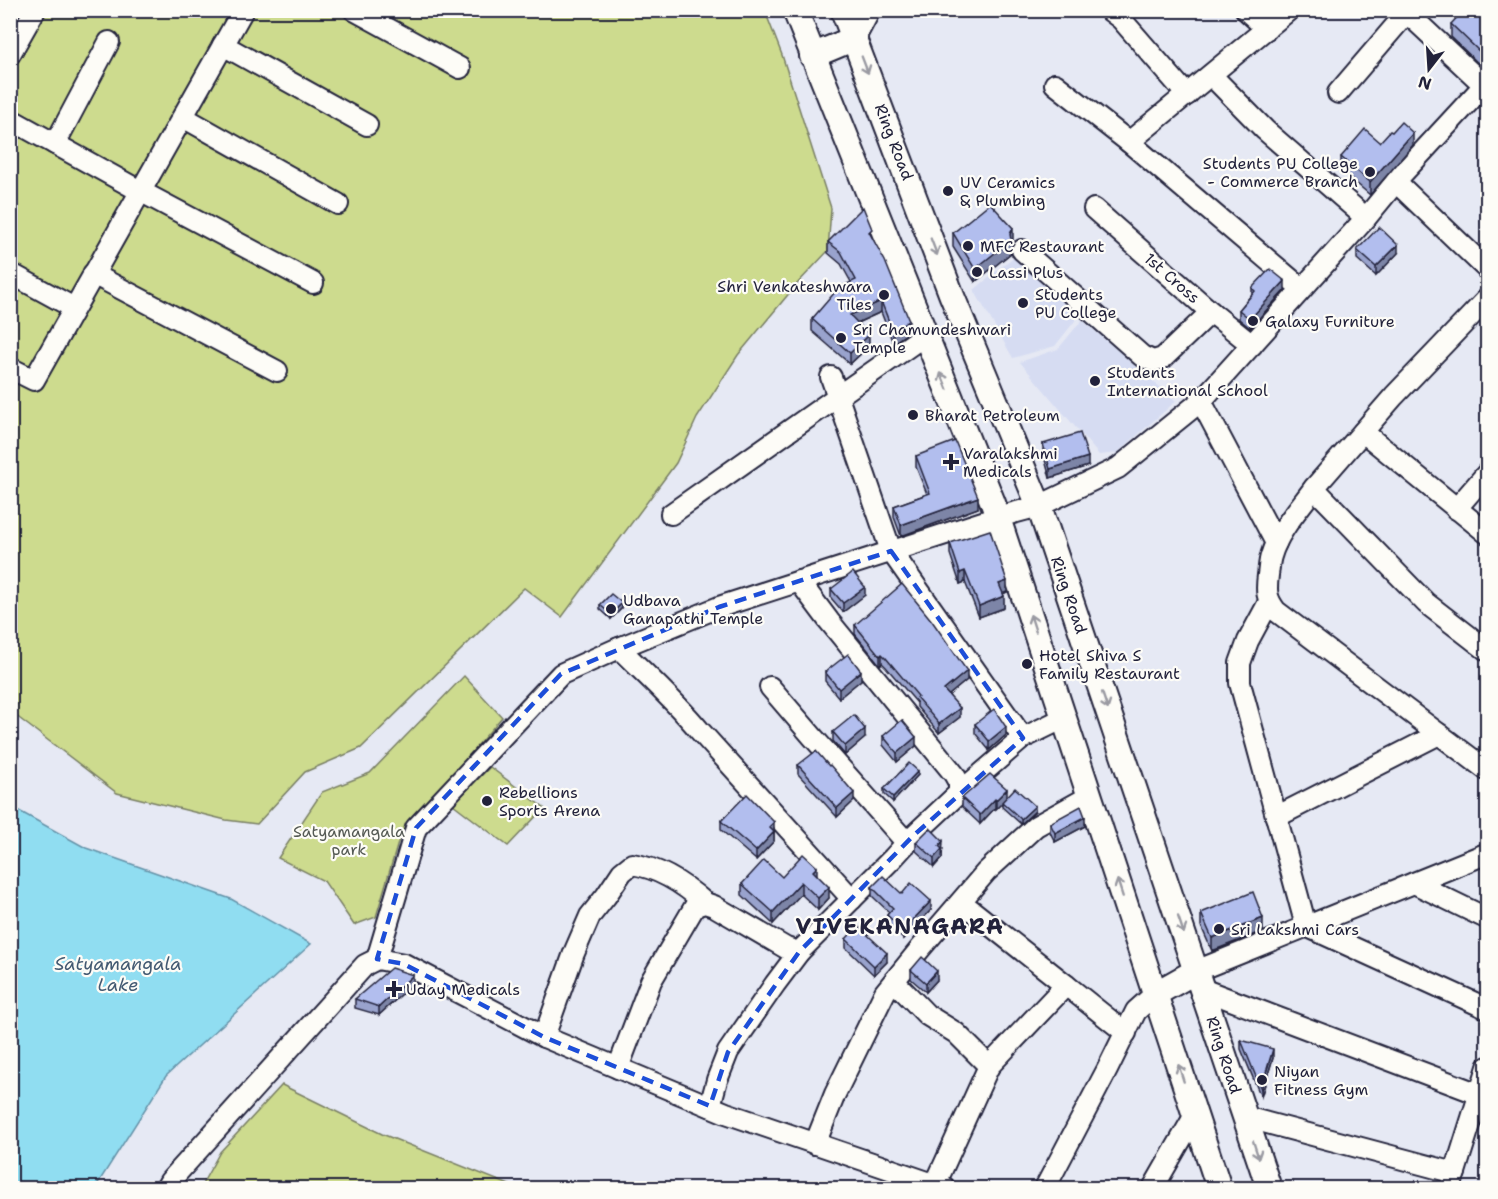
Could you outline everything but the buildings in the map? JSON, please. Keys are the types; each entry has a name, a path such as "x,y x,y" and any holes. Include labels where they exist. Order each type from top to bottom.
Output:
{"main road":[{"path":"795,10 998,517 1219,1188"},
{"name":"Ring Road","path":"843,10 952,296 1039,506 1269,1188"},
{"path":"812,56 855,38"},
{"path":"1155,994 1199,980"}],"street":[{"path":"10,54 36,10"},
{"path":"10,368 34,380 243,10"},
{"path":"354,10 460,68"},
{"path":"855,38 870,10"},
{"path":"1109,10 1121,19 1187,94"},
{"path":"1246,10 1267,29"},
{"path":"1129,141 1289,10"},
{"path":"377,959 416,828 561,674 719,607 998,517 1039,506 1118,468 1201,401 1486,83 1407,11 1338,93"},
{"path":"55,144 109,42"},
{"path":"223,45 367,125"},
{"path":"1211,75 1265,130 1366,218"},
{"path":"1055,84 1129,141 1301,288"},
{"path":"183,117 338,204"},
{"path":"10,119 313,283"},
{"path":"1396,182 1488,270"},
{"name":"1st Cross","path":"1094,209 1252,345"},
{"path":"1023,250 1142,356 1153,361 1163,358 1211,312"},
{"path":"10,273 74,308"},
{"path":"93,274 277,371"},
{"path":"1488,298 1394,396 1314,488 1276,543 1270,558 1267,590 1269,602 1276,611 1488,771"},
{"path":"671,514 925,335"},
{"path":"831,376 891,551 1023,738"},
{"path":"1201,401 1276,543"},
{"path":"1363,432 1488,534"},
{"path":"1456,509 1488,472"},
{"path":"1314,488 1426,603 1488,651"},
{"path":"799,581 954,774 959,783 959,793"},
{"path":"1269,602 1248,641 1240,663 1240,683 1306,926"},
{"path":"619,648 656,686 681,707 699,730 852,899"},
{"path":"770,687 907,843"},
{"path":"710,1106 728,1052 799,952 959,793 1023,738 1064,718"},
{"path":"1276,817 1439,734"},
{"path":"815,1144 835,1094 885,992 986,872 1036,826 1090,796"},
{"path":"1199,980 1306,926 1488,853"},
{"path":"544,1037 574,953 590,916 622,872 632,864 656,870 692,892 705,903 786,948 799,952"},
{"path":"1414,883 1488,919"},
{"path":"961,902 1126,1033"},
{"path":"618,1068 651,981 695,906 705,903"},
{"path":"1306,926 1488,1009"},
{"path":"166,1188 365,965 377,959 404,964 544,1037 710,1106 940,1187 989,1065 1066,985"},
{"path":"1199,980 1479,1094"},
{"path":"894,981 927,1015 956,1033 989,1065"},
{"path":"1045,1188 1136,1011 1155,994"},
{"path":"1245,1117 1453,1181 1488,1067"},
{"path":"1153,1188 1195,1115"}],"highlighted area":[{"path":"891,551 1023,738 913,836 799,952 728,1052 710,1106 544,1037 404,964 377,959 416,828 561,674 719,607"}],"shaded area":[{"name":"Students PU College","path":"1016,255 1078,317 1055,346 1013,358 974,290"},
{"name":"Students International School","path":"1082,320 1176,401 1117,453 1099,455 1020,362 1058,349"}],"green space":[{"path":"10,11 765,11 782,55 831,208 828,251 796,285 738,355 697,418 676,463 562,617 524,588 361,748 305,772 257,824 226,820 117,793 11,712"},
{"name":"Satyamangala park","path":"464,676 502,717 400,836 376,917 354,925 324,881 278,858 322,792 370,773"},
{"path":"490,767 544,808 508,846 453,804"},
{"path":"282,1085 382,1134 517,1188 200,1188 220,1152"}],"water":[{"name":"Satyamangala Lake","path":"10,806 86,848 231,899 311,944 166,1076 95,1188 11,1188"}],"place":[{"name":"Students PU College - Commerce Branch","path":"1370,172"},
{"name":"UV Ceramics & Plumbing","path":"948,191"},
{"name":"MFC Restaurant","path":"968,246"},
{"name":"Lassi Plus","path":"977,272"},
{"name":"Shri Venkateshwara Tiles","path":"884,295"},
{"name":"Students PU College","path":"1023,303"},
{"name":"Galaxy Furniture","path":"1253,321"},
{"name":"Sri Chamundeshwari Temple","path":"841,338"},
{"name":"Students International School","path":"1095,381"},
{"name":"Bharat Petroleum","path":"913,415"},
{"name":"Varalakshmi Medicals","path":"951,462"},
{"name":"Udbava Ganapathi Temple","path":"611,609"},
{"name":"Hotel Shiva S Family Restaurant","path":"1027,664"},
{"name":"Rebellions Sports Arena","path":"487,801"},
{"name":"Sri Lakshmi Cars","path":"1219,929"},
{"name":"Uday Medicals","path":"394,989"},
{"name":"Niyan Fitness Gym","path":"1262,1080"}],"district":[{"name":"VIVEKANAGARA","path":"900,926"}]}
